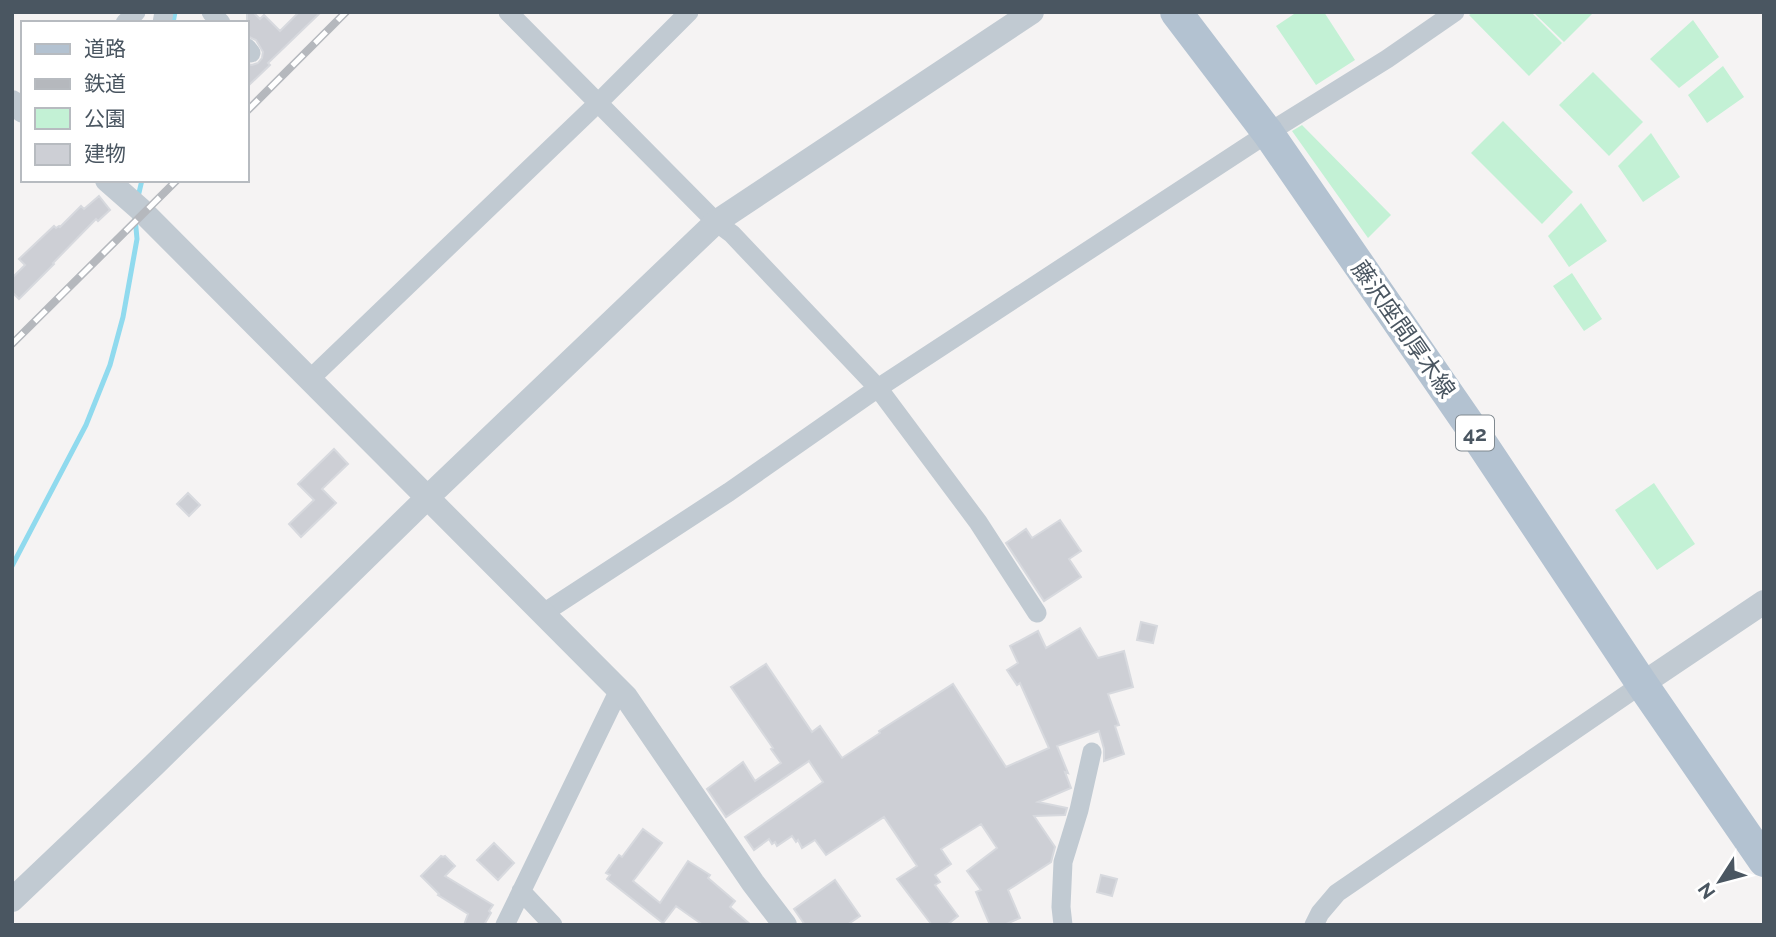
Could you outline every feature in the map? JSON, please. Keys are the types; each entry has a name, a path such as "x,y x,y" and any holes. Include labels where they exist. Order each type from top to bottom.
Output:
{"main road":[{"name":"藤沢座間厚木線","path":"1175,12 1268,133 1764,861"}],"street":[{"path":"508,12 716,222 732,234 878,388 978,522 1037,613"},
{"path":"310,379 689,12"},
{"path":"12,900 716,222 1032,12"},
{"path":"542,614 729,492 878,388 1268,133 1387,59 1455,12"},
{"path":"123,191 619,690 785,925"},
{"path":"1314,925 1337,892 1764,602"},
{"path":"505,925 619,690"},
{"path":"1063,925 1063,862 1079,810 1092,752"},
{"path":"521,891 553,925"}],"green space":[{"path":"1297,12 1324,12 1355,60 1316,85 1276,26"},
{"path":"1474,12 1531,12 1562,43 1529,76 1469,15"},
{"path":"1533,12 1594,12 1564,42"},
{"path":"1693,20 1719,57 1679,88 1650,59"},
{"path":"1723,66 1744,97 1707,123 1688,95"},
{"path":"1593,72 1643,122 1609,156 1559,105"},
{"path":"1503,121 1573,192 1542,224 1471,153"},
{"path":"1302,125 1391,215 1368,238 1292,131"},
{"path":"1651,133 1680,177 1643,202 1618,166"},
{"path":"1581,203 1607,241 1569,267 1548,236"},
{"path":"1572,273 1602,319 1584,331 1553,286"},
{"path":"1654,483 1695,544 1657,570 1615,510"}],"building":[{"path":"247,12 253,12 260,19 264,15 280,31 299,12 321,12 248,86 248,64 258,63 263,52 256,40 248,36"},
{"path":"99,196 110,210 98,221 96,219 19,299 12,292 12,278 25,265 19,259 54,226 60,227 81,206 84,209"},
{"path":"334,449 348,464 322,489 336,503 301,537 289,524 314,500 298,484"},
{"path":"188,493 200,505 189,516 177,504"},
{"path":"1060,520 1081,551 1069,559 1081,577 1044,601 1006,543 1026,529 1032,538"},
{"path":"1141,622 1157,626 1153,643 1137,640"},
{"path":"1080,628 1098,658 1124,651 1133,687 1108,694 1119,725 1115,726 1124,754 1104,761 1099,731 1057,746 1071,788 1038,802 1067,808 1065,815 1034,816 1055,847 1051,862 1008,890 1020,918 1004,925 990,925 976,892 981,890 967,871 997,848 981,824 941,849 951,864 935,875 940,882 935,885 958,916 947,925 932,925 897,879 917,866 884,817 826,855 815,840 802,848 792,836 777,846 769,839 754,850 745,837 823,782 809,761 726,817 707,789 743,762 755,781 781,763 731,687 766,664 812,732 820,726 842,758 953,684 1006,767 1049,748 1020,683 1017,685 1007,670 1018,663 1010,646 1038,631 1046,648"},
{"path":"643,829 662,843 633,881 660,903 688,861 710,875 708,878 735,901 730,907 751,925 703,925 676,906 663,923 607,879 610,875 606,873"},
{"path":"494,843 514,863 498,880 477,860"},
{"path":"441,856 445,856 455,866 445,876 493,905 484,925 464,925 468,914 438,895 421,876"},
{"path":"1101,875 1117,879 1112,896 1097,892"},
{"path":"835,880 860,916 847,925 805,925 794,909"}],"waterway":[{"path":"173,21 175,12"},
{"path":"138,197 142,182"},
{"path":"12,566 86,425 110,365 123,317 137,239 135,217"}],"railway":[{"path":"248,110 346,12"},
{"path":"12,344 175,182"}]}
